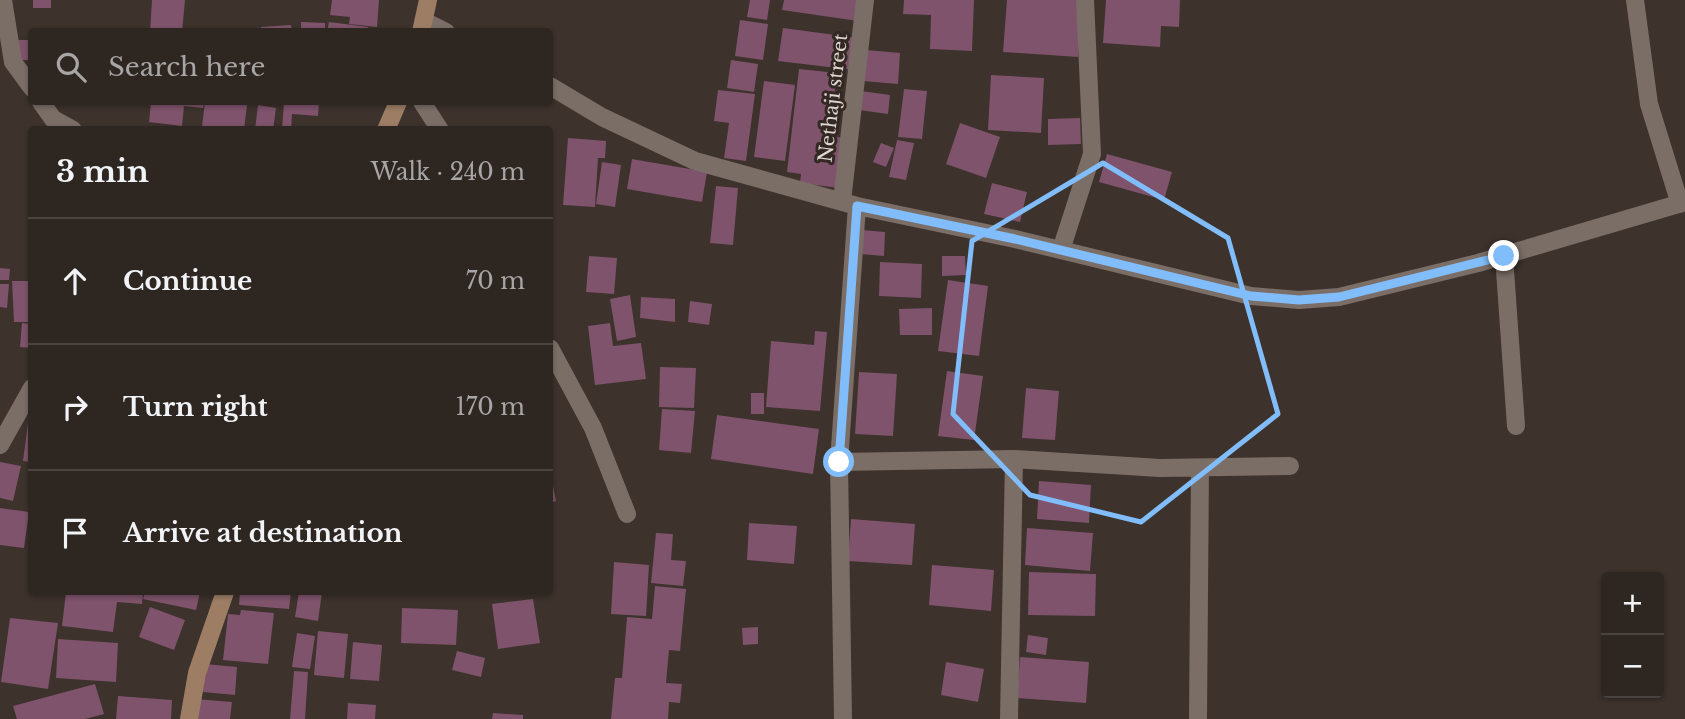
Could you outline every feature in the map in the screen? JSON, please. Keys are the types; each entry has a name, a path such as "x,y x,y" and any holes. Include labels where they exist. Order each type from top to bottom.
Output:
{"street":[{"path":"3,0 13,62 28,83"},
{"path":"422,26 428,0"},
{"name":"Nethaji street","path":"843,719 839,462 850,204 865,0"},
{"path":"1061,250 1092,154 1085,0"},
{"path":"553,88 602,117 695,161 850,204 1061,250 1251,296 1299,300 1339,297 1504,256 1683,203 1649,104 1635,0"},
{"path":"43,105 53,119 66,126"},
{"path":"388,126 397,105"},
{"path":"424,105 437,126"},
{"path":"1504,256 1516,426"},
{"path":"553,354 593,428 627,514"},
{"path":"0,445 28,395"},
{"path":"839,462 1014,459 1200,468 1290,466"},
{"path":"1009,719 1014,459"},
{"path":"1198,719 1200,468"},
{"path":"189,719 197,673 224,595"}],"highlighted area":[{"path":"1103,163 1228,238 1278,414 1141,522 1030,495 953,414 972,241"}],"building":[{"path":"33,0 51,0 51,8 33,8"},
{"path":"152,0 185,0 182,28 150,28"},
{"path":"332,0 379,0 377,27 349,24 350,17 330,15"},
{"path":"750,0 770,0 767,20 747,17"},
{"path":"784,0 862,0 858,21 782,10"},
{"path":"904,0 974,0 972,51 930,49 931,15 903,14"},
{"path":"1007,0 1082,0 1078,57 1003,52"},
{"path":"1106,0 1180,0 1179,27 1161,26 1160,47 1103,43"},
{"path":"740,20 768,24 763,60 735,56"},
{"path":"301,22 325,23 325,28 301,28"},
{"path":"329,22 368,27 368,28 328,28"},
{"path":"291,25 291,28 261,28"},
{"path":"783,28 858,38 854,70 778,61"},
{"path":"18,40 28,40 28,60 18,60"},
{"path":"866,50 900,53 898,84 863,81"},
{"path":"731,60 758,64 754,92 727,88"},
{"path":"799,69 837,73 830,136 845,138 839,188 800,183 801,174 787,172"},
{"path":"991,75 1044,78 1041,133 988,130"},
{"path":"764,81 795,85 785,161 754,157"},
{"path":"904,89 927,91 922,139 898,137"},
{"path":"718,90 755,94 746,161 724,158 729,123 714,121"},
{"path":"861,91 890,95 888,114 859,110"},
{"path":"151,105 204,105 203,108 184,106 182,126 149,122"},
{"path":"205,105 247,105 244,126 202,126"},
{"path":"258,105 276,108 274,126 255,126"},
{"path":"284,105 319,105 318,116 292,114 291,126 282,126"},
{"path":"1080,118 1081,144 1048,145 1048,119"},
{"path":"960,123 1000,137 986,178 946,164"},
{"path":"568,138 606,141 605,158 598,158 595,207 563,205"},
{"path":"897,140 914,143 906,180 889,177"},
{"path":"881,143 894,148 886,167 873,162"},
{"path":"1107,154 1172,172 1164,200 1099,182"},
{"path":"632,159 707,172 702,202 627,189"},
{"path":"602,162 621,165 615,207 596,204"},
{"path":"992,183 1027,192 1020,222 984,214"},
{"path":"716,186 738,188 733,245 710,243"},
{"path":"862,230 885,232 884,256 860,254"},
{"path":"589,256 617,258 614,294 586,292"},
{"path":"942,256 965,256 966,275 942,276"},
{"path":"880,262 922,264 921,298 879,296"},
{"path":"0,268 10,269 9,280 0,280"},
{"path":"948,280 988,286 979,356 938,351"},
{"path":"12,281 28,281 28,322 14,322"},
{"path":"0,284 9,284 7,308 0,307"},
{"path":"630,295 636,337 617,341 610,299"},
{"path":"641,297 675,299 675,322 640,318"},
{"path":"690,301 712,304 709,325 688,322"},
{"path":"932,308 932,335 900,335 899,309"},
{"path":"22,323 28,324 28,348 20,347"},
{"path":"610,323 613,346 641,343 646,379 595,385 588,326"},
{"path":"815,331 827,332 820,411 766,407 771,341 814,345"},
{"path":"660,367 696,368 694,408 659,407"},
{"path":"947,371 983,376 974,440 938,436"},
{"path":"859,372 897,374 893,436 855,434"},
{"path":"1026,388 1059,391 1055,440 1022,438"},
{"path":"751,393 764,393 764,414 751,414"},
{"path":"662,409 695,411 691,453 659,450"},
{"path":"717,415 819,429 813,474 711,459"},
{"path":"28,422 28,462 23,461"},
{"path":"0,462 21,466 13,501 0,498"},
{"path":"1039,481 1091,485 1089,523 1037,519"},
{"path":"0,508 28,512 24,548 0,545"},
{"path":"851,519 915,524 912,565 848,561"},
{"path":"749,523 797,526 794,564 747,560"},
{"path":"1027,528 1093,533 1090,571 1025,565"},
{"path":"656,533 673,534 671,560 686,561 683,586 651,583"},
{"path":"614,562 649,565 646,616 611,614"},
{"path":"932,565 994,570 991,611 929,605"},
{"path":"1029,572 1096,574 1095,616 1028,615"},
{"path":"655,586 686,589 680,651 669,650 666,683 682,684 680,703 669,702 668,719 611,719 615,678 622,678 627,617 652,619"},
{"path":"66,595 143,595 142,604 117,602 113,632 62,626"},
{"path":"144,595 199,595 196,610 143,599"},
{"path":"240,595 291,595 289,609 239,605"},
{"path":"299,595 322,595 318,621 295,617"},
{"path":"533,599 540,643 498,649 492,604"},
{"path":"150,607 185,620 174,650 139,637"},
{"path":"402,608 458,610 456,645 401,643"},
{"path":"241,610 274,613 268,664 223,660 228,614 240,615"},
{"path":"10,618 58,623 48,689 1,682"},
{"path":"758,627 758,644 743,645 742,628"},
{"path":"318,631 348,634 344,678 314,675"},
{"path":"297,633 315,636 310,669 292,667"},
{"path":"1028,635 1048,638 1046,655 1026,652"},
{"path":"58,639 118,643 116,682 56,678"},
{"path":"353,642 382,645 379,681 350,679"},
{"path":"457,651 485,658 481,677 452,670"},
{"path":"1020,657 1089,662 1086,703 1017,698"},
{"path":"946,662 984,669 978,702 941,695"},
{"path":"205,664 237,667 235,695 203,692"},
{"path":"294,671 308,672 305,719 290,719"},
{"path":"95,684 104,714 85,719 17,719 13,706"},
{"path":"118,696 172,700 171,719 116,719"},
{"path":"196,699 232,702 230,719 194,719"},
{"path":"348,703 376,705 375,719 347,719"},
{"path":"493,713 523,715 523,719 492,719"}],"route":[{"path":"839,462 857,206 1015,239 1251,296 1299,300 1339,297 1504,256"}]}
